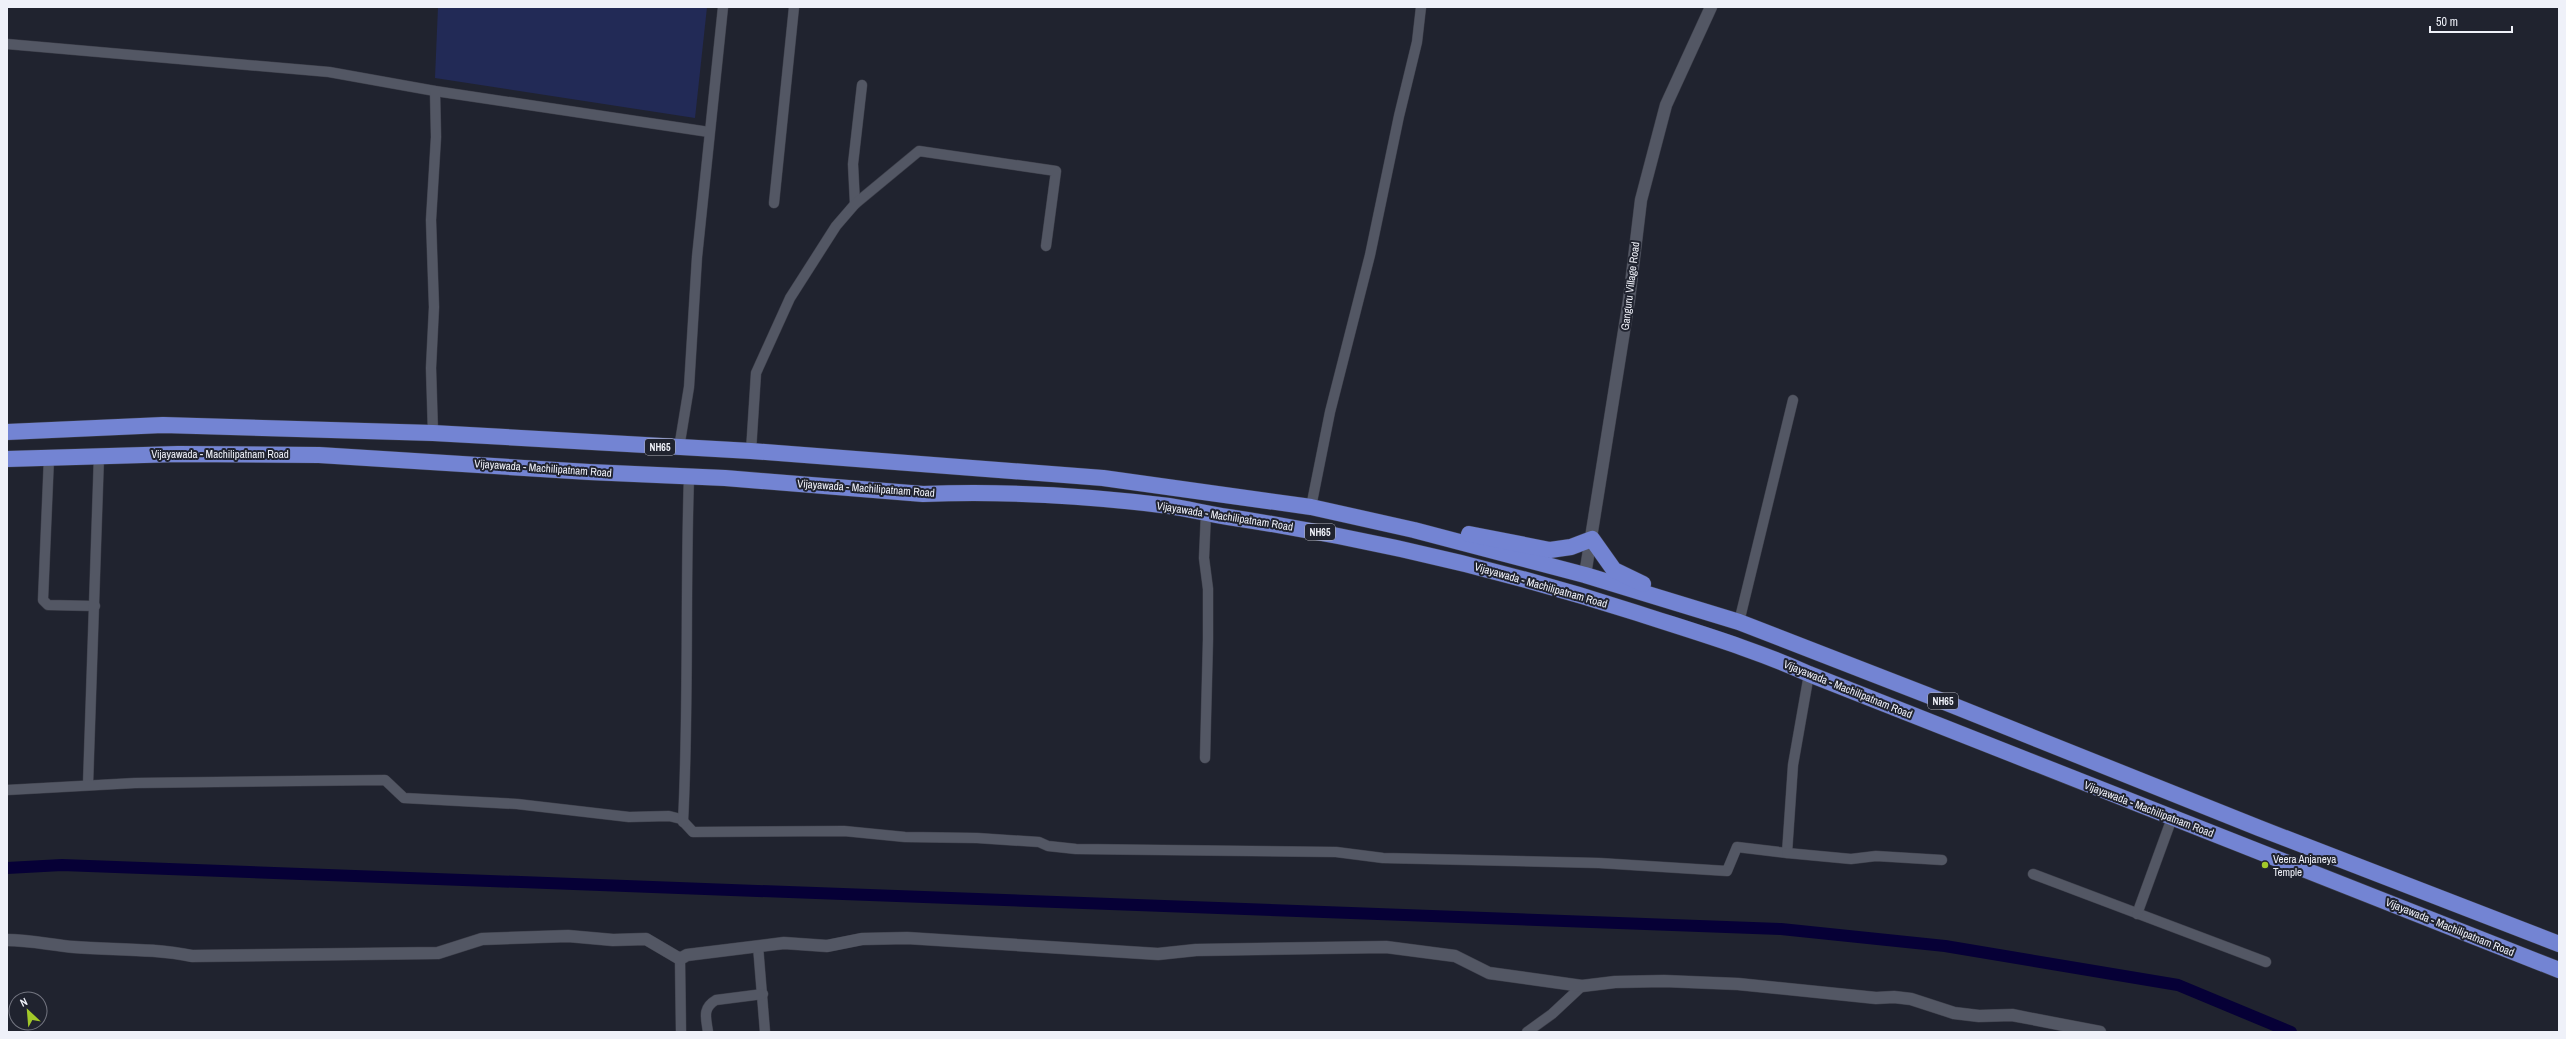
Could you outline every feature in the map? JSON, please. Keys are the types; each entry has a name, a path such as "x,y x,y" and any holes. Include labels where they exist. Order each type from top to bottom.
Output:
{"highway":[{"name":"Vijayawada - Machilipatnam Road","path":"7,432 163,425 433,432 751,452 1103,478 1311,507 1414,530 1585,575 1738,622 1928,695 2259,828 2559,944"},
{"name":"Vijayawada - Machilipatnam Road","path":"7,460 99,455 319,455 689,476 923,494 954,493 1066,498 1170,506 1206,514 1307,529 1500,572 1596,600 1750,650 2559,970"},
{"path":"1414,530 1424,526 1442,527 1550,550 1571,547 1592,539 1614,570 1635,582 1676,595 1716,615"},
{"path":"1585,575 1588,586 1728,634 1750,650"}],"street":[{"path":"679,448 689,386 697,258 723,7"},
{"path":"774,203 794,7"},
{"path":"1311,507 1330,412 1370,255 1399,116 1417,42 1421,7"},
{"name":"Ganguru Village Road","path":"1585,575 1592,539 1595,504 1629,300 1641,200 1666,105 1711,7"},
{"path":"7,44 329,72 435,91 709,132"},
{"path":"855,204 853,164 862,85"},
{"path":"433,432 431,368 434,307 431,220 436,137 435,91"},
{"path":"751,452 756,373 790,298 811,263 855,204 919,151 1056,171 1046,246"},
{"path":"1738,622 1793,400"},
{"path":"88,785 99,455"},
{"path":"50,457 43,600 48,605 95,606"},
{"path":"683,822 687,759 686,574 689,476"},
{"path":"1205,758 1208,647 1208,588 1204,558 1206,514"},
{"path":"1787,853 1793,765 1809,674"},
{"path":"7,790 88,785 286,780 385,780 404,798 517,804 629,817 669,816 683,822 693,832 844,830 906,837 977,838 1039,842 1048,846 1076,849 1336,852 1383,858 1599,863 1707,871 1727,871 1737,847 1851,859 1876,856 1942,860"},
{"path":"2137,914 2172,818"},
{"path":"2033,874 2266,962"},
{"path":"7,940 30,940 73,947 170,951 192,956 438,953 482,939 538,937 613,940 646,939 680,959"},
{"path":"680,959 687,955 758,946 784,944 827,946 862,939 908,938 1158,954 1203,950 1386,947 1454,956 1488,973 1582,986 1615,982 1664,981 1738,984 1876,998 1894,997 1911,999 1954,1013 1979,1016 2012,1015 2100,1032"},
{"path":"758,946 765,1032"},
{"path":"680,959 681,1032"},
{"path":"1527,1032 1552,1014 1582,986"},
{"path":"708,1032 705,1015 709,1004 716,1000 763,994"}],"shaded area":[{"path":"438,7 707,7 695,118 435,78"}],"waterway":[{"path":"7,868 62,865 1781,929 1945,946 2178,985 2291,1032"}],"place":[{"name":"Veera Anjaneya Temple","path":"2265,865"}]}
